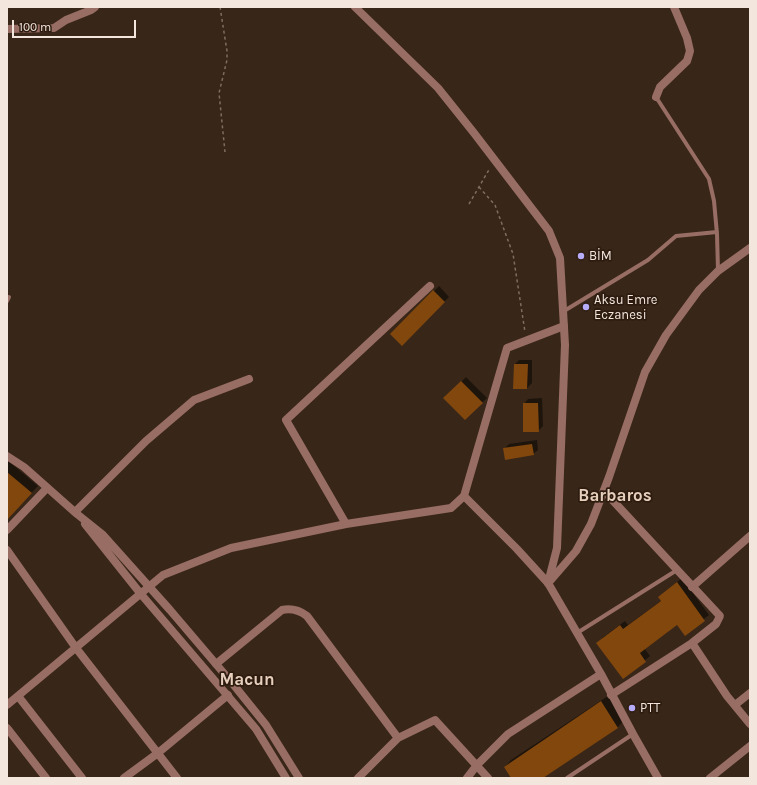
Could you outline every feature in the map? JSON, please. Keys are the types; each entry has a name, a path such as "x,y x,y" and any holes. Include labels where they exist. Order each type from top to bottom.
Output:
{"street":[{"path":"7,29 54,28 66,20 95,7"},
{"path":"356,7 438,88 495,159 549,231 560,258 565,345 557,548 548,583"},
{"path":"656,97 660,87 687,61 690,51 687,38 674,7"},
{"path":"548,583 576,552 591,524 604,491 645,372 666,335 699,290 718,271 750,248"},
{"path":"346,524 286,420 430,286"},
{"path":"7,705 163,575 231,548 346,524 451,508 464,496 507,348 564,326"},
{"path":"76,513 146,441 194,400 249,379"},
{"path":"7,456 24,467 102,534 216,664 266,725 299,778"},
{"path":"7,530 47,488"},
{"path":"604,491 720,616 716,624 692,643 611,695"},
{"path":"464,496 517,549 548,583 601,674 611,695 658,778"},
{"path":"76,513 140,593 256,729 286,778"},
{"path":"692,587 750,536"},
{"path":"7,550 76,648 177,778"},
{"path":"216,664 282,610 293,609 298,611 307,616 398,738"},
{"path":"692,643 727,696 750,724"},
{"path":"467,778 477,765 508,734 601,674"},
{"path":"735,706 750,693"},
{"path":"124,778 158,754 228,695"},
{"path":"18,696 82,778"},
{"path":"358,778 398,738 435,720 488,778"},
{"path":"7,728 46,778"},
{"path":"710,778 750,746"}],"lane":[{"path":"656,97 709,179 714,201 717,232 718,271"},
{"path":"563,311 648,260 676,236 717,232"},
{"path":"577,632 677,570"},
{"path":"567,778 633,734"}],"path":[{"path":"220,7 227,51 224,74 219,93 225,152"},
{"path":"469,204 495,159"},
{"path":"479,187 495,205 513,254 526,341"}],"building":[{"path":"433,290 445,302 402,346 390,334"},
{"path":"514,364 528,364 527,389 513,389"},
{"path":"461,381 483,403 465,420 443,398"},
{"path":"523,403 538,403 539,432 523,432"},
{"path":"532,444 534,455 505,460 503,448"},
{"path":"7,472 32,493 7,520"},
{"path":"677,582 705,621 685,636 677,625 640,653 646,662 623,679 596,643 620,625 623,629 661,601 658,597"},
{"path":"601,701 618,728 543,778 511,778 504,767"}],"place":[{"name":"BİM","path":"581,256"},
{"name":"Aksu Emre Eczanesi","path":"586,307"},
{"name":"PTT","path":"632,708"}],"district":[{"name":"Barbaros","path":"615,496"},
{"name":"Macun","path":"247,680"}]}
